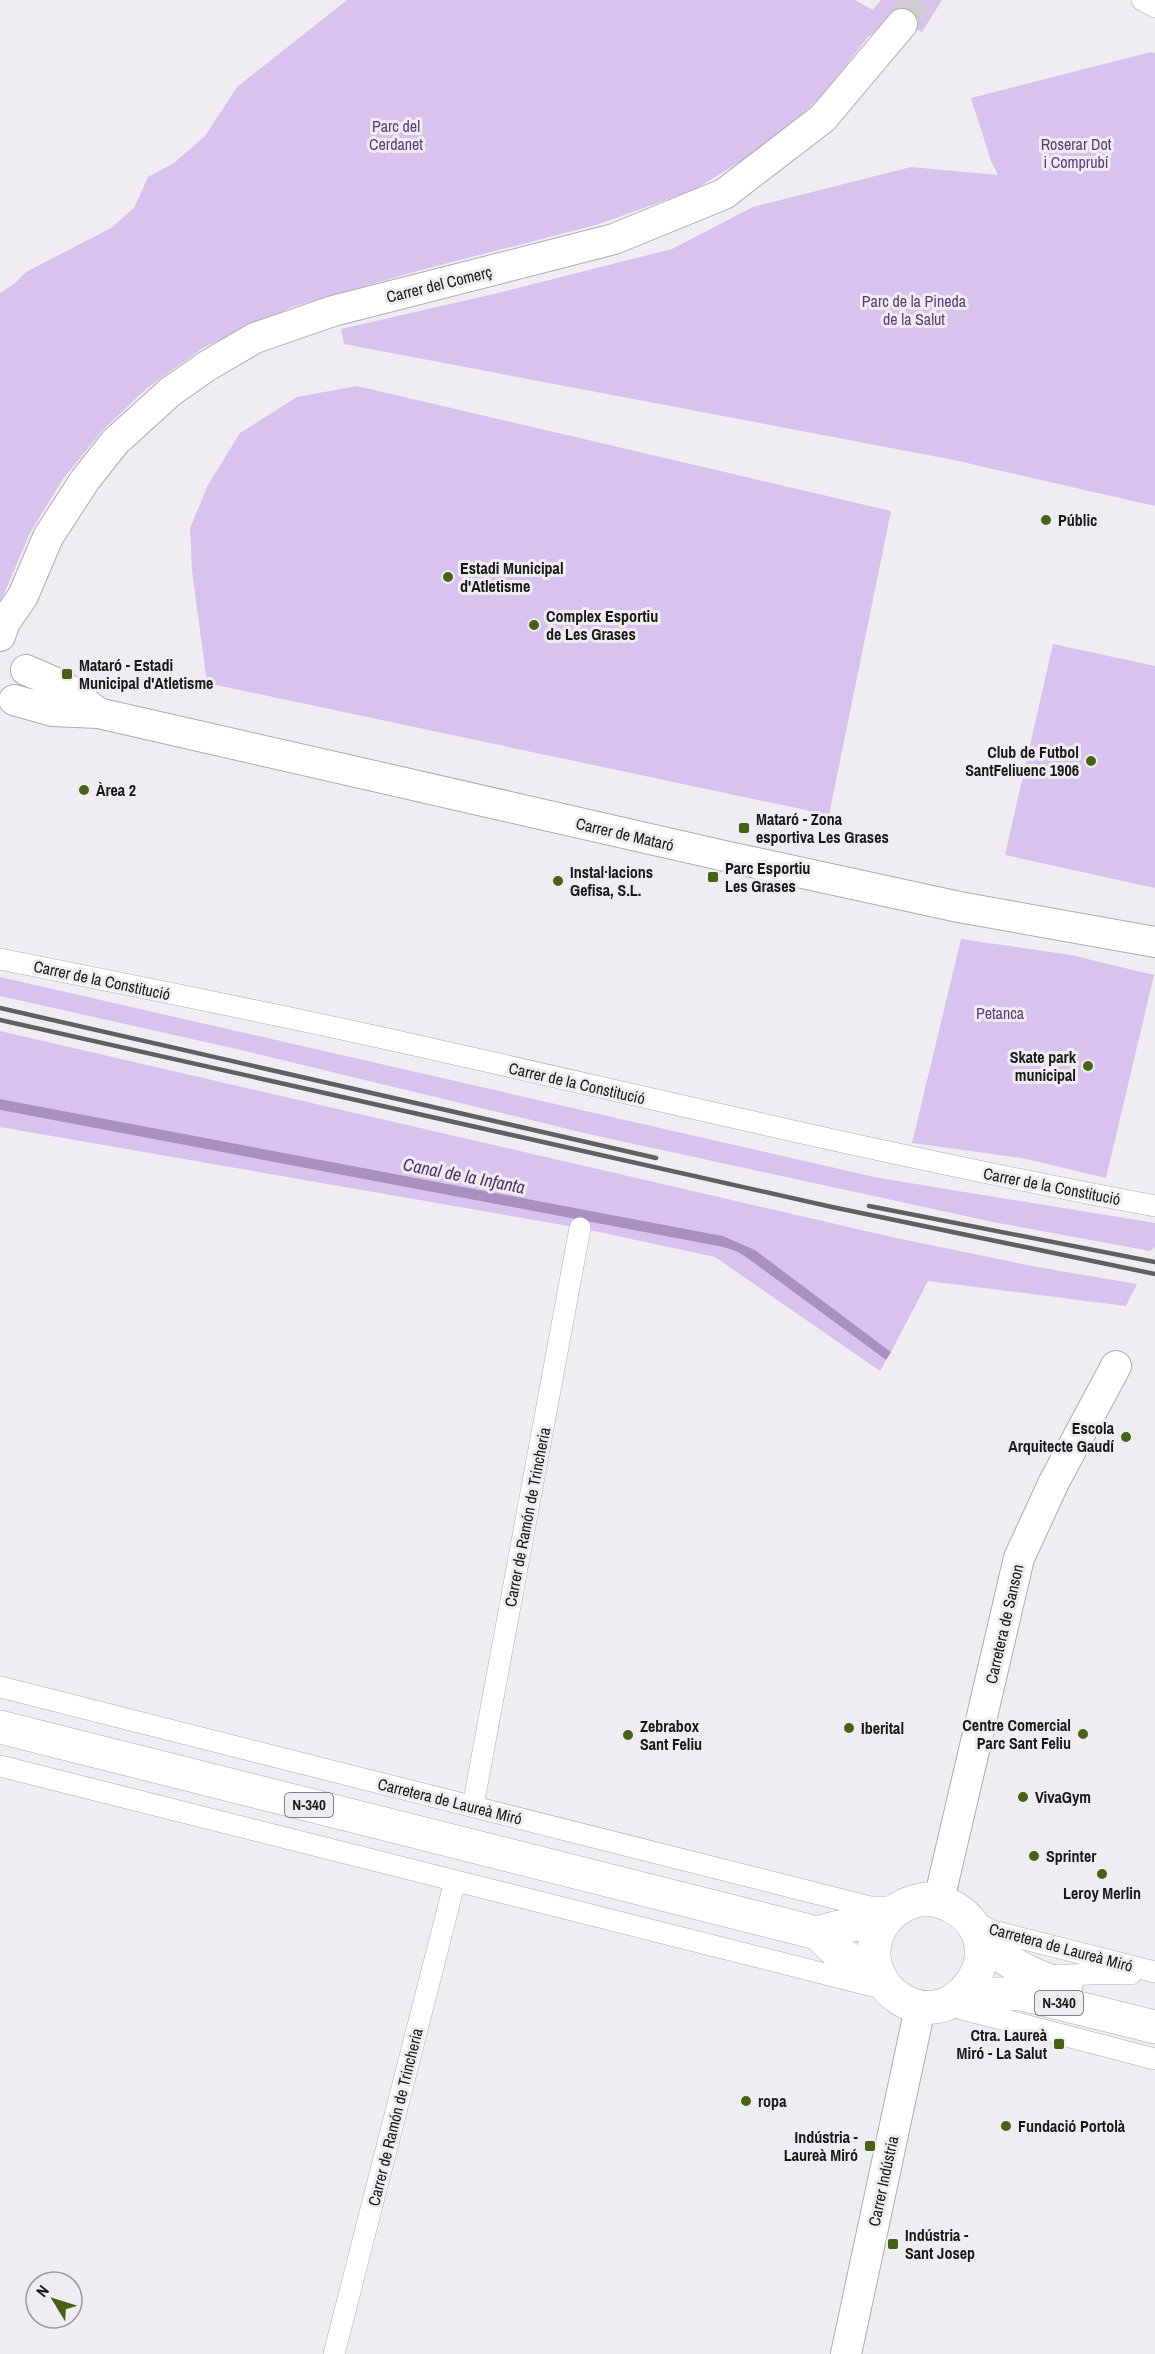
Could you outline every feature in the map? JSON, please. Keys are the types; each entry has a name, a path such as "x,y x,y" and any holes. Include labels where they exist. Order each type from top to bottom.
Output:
{"main road":[{"name":"N-340","path":"0,1727 817,1933 835,1950 886,1985 904,2002 943,2002 1022,1994 1155,2027"},
{"name":"N-340","path":"817,1933 859,1924 919,1900 939,1900 957,1908 974,1929"},
{"path":"886,1985 876,1966 874,1950 878,1932 896,1910"},
{"path":"943,2002 976,1974 981,1958 974,1929"},
{"name":"Carretera de Laureà Miró","path":"974,1929 1004,1959 1035,1977 1155,2009"}],"street":[{"path":"1142,0 1155,7"},
{"name":"Carrer del Comerç","path":"7,701 25,687 11,654 6,622 23,596 48,537 85,480 116,442 170,392 207,366 255,338 333,311 614,239 724,194 823,118 902,24"},
{"name":"Carrer de Mataró","path":"11,654 63,686 98,713"},
{"name":"Carrer de Mataró","path":"7,701 53,711 98,713 901,895 1019,919 1155,942"},
{"name":"Carrer de la Constitució","path":"0,958 400,1042 896,1154 1155,1206"},
{"name":"Carrer de Ramón de Trincheria","path":"473,1806 580,1228"},
{"name":"Carretera de Sanson","path":"939,1900 1019,1558 1054,1482 1116,1366"},
{"name":"Carretera de Laureà Miró","path":"0,1687 870,1907 896,1910"},
{"path":"0,1766 455,1881 886,1985"},
{"name":"Carrer de Ramón de Trincheria","path":"334,2354 455,1881"},
{"name":"Carretera de Laureà Miró","path":"974,1929 993,1931 1155,1972"},
{"name":"Carretera de Laureà Miró","path":"1035,1977 1114,1972 1155,1980"},
{"path":"943,2002 1155,2058"},
{"name":"Carrer Indústria","path":"846,2354 943,2002"}],"green space":[{"name":"Parc del Cerdanet","path":"347,0 855,0 873,10 881,0 942,0 922,32 894,18 868,37 821,97 770,143 694,190 596,225 421,270 292,307 203,348 147,388 103,430 63,479 30,533 0,603 0,293 26,272 111,228 134,208 148,177 174,163 205,136 237,87"},
{"name":"Parc de la Pineda de la Salut","path":"1151,52 1155,53 1155,506 954,460 344,344 341,329 498,293 672,249 753,207 911,167 998,175 991,161 971,98"},
{"name":"Complex Esportiu de Les Grases","path":"357,386 891,511 829,815 207,683 192,571 190,528 208,485 240,433 297,397"},
{"name":"Club de Futbol SantFeliuenc 1906","path":"1053,644 1155,666 1155,888 1005,855"},
{"name":"Petanca","path":"961,939 1071,955 1154,975 1106,1178 1022,1158 912,1143"},
{"path":"0,977 879,1178 1155,1223 1155,1247 1150,1251 993,1222 593,1135 241,1050 0,996"},
{"path":"0,1031 896,1238 1037,1267 1137,1284 1126,1306 928,1281 891,1352 755,1250 723,1236 0,1099"},
{"path":"0,1110 723,1247 738,1252 750,1260 886,1360 880,1371 715,1257 580,1228 0,1127"}],"shaded area":[{"path":"0,1099 723,1236 755,1250 891,1352 886,1360 750,1260 738,1252 723,1247 0,1110"}],"tunnel":[{"path":"902,24 917,0"}],"railway":[{"path":"0,1008 656,1158"},
{"path":"0,1020 832,1207 1155,1274"},
{"path":"869,1206 1155,1262"}],"place":[{"name":"Públic","path":"1046,520"},
{"name":"Estadi Municipal d'Atletisme","path":"448,577"},
{"name":"Complex Esportiu de Les Grases","path":"534,625"},
{"name":"Mataró - Estadi Municipal d'Atletisme","path":"67,674"},
{"name":"Club de Futbol SantFeliuenc 1906","path":"1091,761"},
{"name":"Àrea 2","path":"84,790"},
{"name":"Mataró - Zona esportiva Les Grases","path":"744,828"},
{"name":"Parc Esportiu Les Grases","path":"713,877"},
{"name":"Instal·lacions Gefisa, S.L.","path":"558,881"},
{"name":"Skate park municipal","path":"1088,1066"},
{"name":"Escola Arquitecte Gaudí","path":"1126,1437"},
{"name":"Iberital","path":"849,1728"},
{"name":"Centre Comercial Parc Sant Feliu","path":"1083,1734"},
{"name":"Zebrabox Sant Feliu","path":"628,1735"},
{"name":"VivaGym","path":"1023,1797"},
{"name":"Sprinter","path":"1034,1856"},
{"name":"Leroy Merlin","path":"1102,1874"},
{"name":"Ctra. Laureà Miró - La Salut","path":"1059,2044"},
{"name":"ropa","path":"746,2101"},
{"name":"Fundació Portolà","path":"1006,2126"},
{"name":"Indústria - Laureà Miró","path":"870,2146"},
{"name":"Indústria - Sant Josep","path":"893,2244"}],"park label":[{"name":"Roserar Dot i Comprubí","path":"1076,153"}],"water label":[{"name":"Canal de la Infanta","path":"464,1176"}]}
